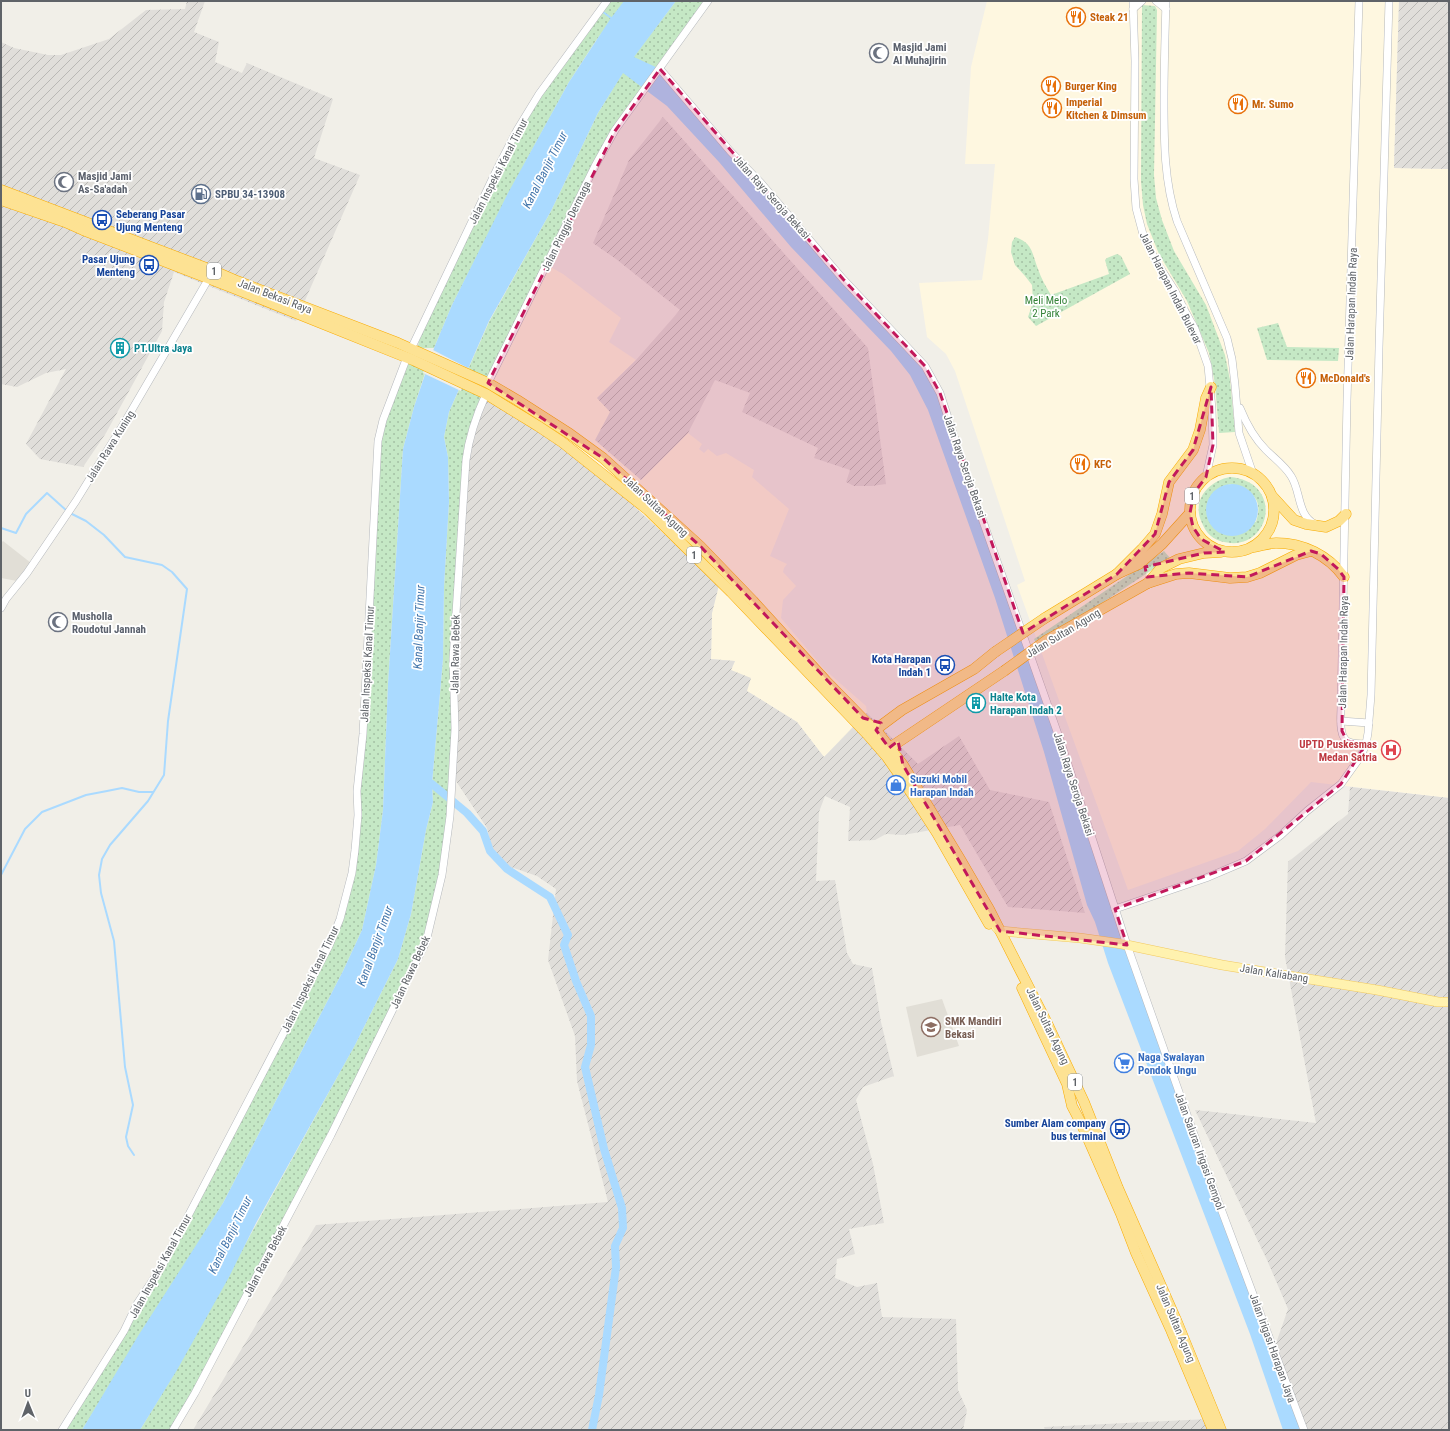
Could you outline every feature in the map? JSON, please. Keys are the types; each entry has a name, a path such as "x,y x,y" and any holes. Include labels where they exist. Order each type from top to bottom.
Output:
{"highway":[{"name":"Jalan Bekasi Raya","path":"1,190 214,271 411,354 483,387"},
{"name":"Jalan Bekasi Raya","path":"1,200 65,222 411,354"},
{"name":"Jalan Sultan Agung","path":"483,387 517,400 570,434 603,458 635,486 700,546 753,601 862,718 872,733"},
{"name":"Jalan Sultan Agung","path":"483,387 562,442 648,510 872,733 886,750 903,765 960,859 1000,931 1048,1025 1098,1151 1136,1253 1172,1330 1213,1430"},
{"path":"1117,574 1155,534 1162,514 1169,482 1193,450 1200,430 1206,398 1211,387"},
{"name":"1","path":"1225,552 1213,548 1201,539 1193,527 1190,513 1190,503 1199,484 1206,477 1217,471 1229,468 1242,469 1253,474 1264,483 1271,494"},
{"path":"1271,494 1294,520 1322,527 1336,523 1346,514"},
{"path":"1249,548 1261,540 1269,531 1273,520 1274,508 1271,494"},
{"name":"Jalan Sultan Agung","path":"872,733 893,716 974,669 995,652 1045,618 1117,574 1139,564 1162,544 1190,513"},
{"path":"1225,552 1238,552 1249,548 1274,543 1296,545 1321,554 1331,561 1344,577"},
{"path":"1148,583 1176,574 1189,573 1230,578 1247,577 1260,573 1296,555 1311,551"},
{"name":"Jalan Sultan Agung","path":"886,750 1004,671 1047,640 1148,583 1162,568 1179,559 1204,553 1225,552"},
{"path":"862,718 872,721 893,716"},
{"path":"903,765 900,752 908,735"},
{"name":"Jalan Sultan Agung","path":"886,750 903,780 937,833 988,921 1042,1028 1067,1084 1072,1106 1087,1123"},
{"name":"Jalan Sultan Agung","path":"1098,1151 1221,1430"}],"main road":[{"path":"988,921 1000,931"},
{"name":"Jalan Kaliabang","path":"1000,931 1100,941 1228,966 1377,990 1438,1002 1449,1002"}],"street":[{"name":"Jalan Pinggir Dermaga","path":"483,387 595,166 615,130 708,1"},
{"name":"Jalan Harapan Indah Bulevar","path":"1133,1 1135,60 1134,179 1136,208 1144,238 1157,263 1175,291 1195,330 1208,366 1211,387 1213,445 1206,477"},
{"path":"1133,9 1142,1"},
{"path":"1156,1 1166,5 1164,137 1171,205 1227,338 1232,359 1238,402 1239,433 1253,474"},
{"name":"Jalan Harapan Indah Raya","path":"1360,1 1347,396 1342,721 1369,723"},
{"path":"1114,908 1199,880 1246,861 1281,835 1307,811 1341,784 1361,756 1366,744 1371,695 1389,1"},
{"name":"Jalan Inspeksi Kanal Timur","path":"62,1430 124,1331 137,1304 162,1266 329,946 340,919 352,873 358,815 357,791 363,734 378,441 383,420 411,354 500,162 539,94 603,2"},
{"name":"Jalan Raya Seroja Bekasi","path":"658,72 730,151 761,182 844,279 925,366 940,393 966,473 1059,736 1114,908 1124,945"},
{"name":"Jalan Rawa Kuning","path":"1,608 6,599 27,573 76,501 123,425 209,278"},
{"name":"Jalan Rawa Bebek","path":"173,1430 195,1393 331,1135 426,942 442,875 450,816 455,729 453,659 466,460 468,440 483,387"},
{"path":"1238,402 1252,432 1265,449 1287,470 1296,484 1307,519 1322,527"},
{"path":"1342,721 1344,739 1351,743 1366,744"},
{"name":"Jalan Saluran Irigasi Gempol","path":"1124,945 1205,1167 1243,1266"},
{"name":"Jalan Irigasi Harapan Jaya","path":"1243,1266 1304,1430"}],"highlighted area":[{"path":"660,69 843,279 925,366 940,393 1023,633 1117,574 1155,534 1169,482 1193,450 1211,387 1213,445 1206,477 1194,493 1190,513 1193,527 1201,539 1225,552 1204,553 1145,567 1147,577 1189,573 1247,577 1311,551 1321,554 1338,569 1344,577 1342,731 1347,741 1366,744 1341,784 1246,861 1115,909 1127,945 1000,931 903,765 898,741 889,748 876,730 881,723 863,718 700,546 603,458 488,383 615,131"}],"shaded area":[{"path":"187,1 205,1 194,32 219,42 215,62 242,73 247,63 333,99 314,158 360,175 296,321 174,272 164,302 162,331 106,433 83,467 40,459 26,444 66,369 46,373 17,387 1,384 1,42 14,48 48,55 61,55 109,39 146,10 185,9"},
{"path":"987,1 1399,1 1394,168 1449,169 1449,798 1311,782 1265,829 1238,851 1128,890 1017,585 1025,581 955,371 946,354 927,337 919,283 982,280 988,239 995,164 965,164 971,67"},
{"path":"1399,1 1449,1 1449,169 1394,168"},
{"path":"663,117 868,348 886,484 854,486 846,482 850,470 814,458 818,448 742,412 750,393 715,380 688,433 641,480 595,440 610,412 597,398 636,360 680,310 616,259 593,243 629,160"},
{"path":"547,265 563,274 621,318 609,342 636,360 597,398 611,412 641,480 688,433 702,444 699,449 704,453 708,449 717,456 726,453 754,470 752,477 789,509 770,556 787,564 783,572 796,586 783,600 781,618 824,669 866,706 867,713 824,757 797,722 747,691 731,670 735,661 711,659 712,613 719,585 621,494 532,425 486,395 492,374"},
{"path":"486,394 532,425 621,494 719,585 712,613 711,659 735,661 731,670 751,678 747,691 797,722 824,757 867,713 918,764 959,736 990,790 1049,802 1085,913 1008,907 960,825 903,835 886,834 875,840 848,841 850,807 825,796 819,812 816,881 835,880 847,953 853,964 872,968 881,1022 894,1076 863,1087 856,1100 873,1164 884,1223 849,1229 855,1254 837,1259 835,1278 857,1287 877,1283 882,1317 956,1319 958,1390 967,1410 963,1430 193,1430 316,1225 608,1202 577,1081 575,1036 548,960 556,889 537,876 494,861 487,828 452,775 453,659 469,440"},
{"path":"3,541 31,563 17,581 1,578 1,543"},
{"path":"1350,787 1449,798 1449,1430 1305,1430 1274,1349 1288,1309 1267,1260 1195,1110 1316,1123 1285,957 1288,862 1348,814"},
{"name":"SMK Mandiri Bekasi","path":"942,999 959,1046 917,1057 906,1007"},
{"path":"1208,1419 1213,1430 1045,1430 1044,1427"}],"green space":[{"path":"607,1 625,1 595,42 569,82 527,159 452,305 434,348 418,348 420,331 525,116"},
{"path":"676,1 708,1 620,124 488,383 466,374 489,322 551,211 598,113 628,64"},
{"path":"1142,5 1155,6 1157,10 1154,175 1156,198 1162,220 1174,251 1206,305 1225,355 1230,380 1235,432 1219,433 1215,384 1209,353 1187,301 1159,254 1147,224 1143,205 1141,181"},
{"name":"Meli Melo 2 Park","path":"1015,237 1021,239 1029,246 1045,286 1051,295 1109,274 1105,260 1117,254 1121,256 1130,274 1036,326 1028,317 1033,302 1032,285 1015,265 1011,252 1012,242"},
{"path":"1278,323 1287,347 1339,348 1338,361 1267,360 1257,328"},
{"path":"407,357 427,367 414,407 403,449 388,684 383,810 376,865 362,930 343,971 223,1203 82,1430 61,1430 162,1266 329,946 354,857 378,441"},
{"path":"462,383 486,394 469,440 453,659 450,816 426,942 385,1026 172,1430 140,1430 174,1374 357,1041 398,959 411,914 426,830 433,802 432,784 443,659 444,587 449,502 448,457 444,437 449,412"},
{"path":"1230,477 1248,482 1259,491 1265,503 1265,516 1261,528 1252,537 1240,543 1224,542 1210,536 1199,515 1200,499 1209,487 1222,479","holes":["1231,484 1250,493 1257,501 1258,513 1256,522 1208,502 1212,495 1220,488"]},
{"path":"1164,551 1170,558 1037,646 1034,639"}],"water":[{"name":"Kanal Banjir Timur","path":"624,1 676,1 634,57 660,69 925,366 940,393 1127,945 1304,1430 1283,1430 1250,1334 1108,963 1095,922 1087,905 1044,752 995,598 928,410 910,375 891,351 791,247 719,162 667,106 623,73 598,113 551,211 489,321 449,412 444,437 448,457 449,502 444,587 443,659 432,784 433,802 426,830 411,914 398,959 355,1045 256,1223 229,1277 177,1370 140,1430 82,1430 138,1336 223,1203 343,971 362,930 376,865 383,810 388,684 403,449 414,407 434,348 452,305 508,193 569,82 611,18"},
{"path":"1232,484 1242,486 1250,492 1256,500 1258,510 1256,520 1250,528 1242,534 1232,536 1222,534 1214,528 1208,520 1206,510 1208,500 1214,492 1222,486"}],"pier":[{"path":"431,349 470,369 461,391 423,373"}],"waterway":[{"path":"603,12 611,18"},
{"path":"1,528 16,533 26,514 47,493 67,511"},
{"path":"70,513 86,521 104,535 125,557 162,565 172,572 187,589 168,721 164,775 148,801 110,845 102,859 99,875 101,893 114,941 125,1067 133,1105 126,1137 128,1146 134,1155"},
{"path":"432,784 467,813 483,831 490,851 507,869 550,897 568,935 564,945 576,981 591,1016 591,1045 585,1067 604,1149 622,1208 623,1228 615,1246 616,1267 599,1395 592,1430"},
{"path":"1,875 25,829 42,812 86,795 122,788 139,792 153,792"}],"place":[{"name":"Steak 21","path":"1076,17"},
{"name":"Masjid Jami Al Muhajirin","path":"879,53"},
{"name":"Burger King","path":"1051,86"},
{"name":"Mr. Sumo","path":"1238,104"},
{"name":"Imperial Kitchen & Dimsum","path":"1052,108"},
{"name":"Masjid Jami As-Sa'adah","path":"64,182"},
{"name":"SPBU 34-13908","path":"201,194"},
{"name":"Seberang Pasar Ujung Menteng","path":"102,220"},
{"name":"Pasar Ujung Menteng","path":"149,265"},
{"name":"PT.Ultra Jaya","path":"120,348"},
{"name":"McDonald's","path":"1306,378"},
{"name":"KFC","path":"1080,464"},
{"name":"Musholla Roudotul Jannah","path":"58,622"},
{"name":"Kota Harapan Indah 1","path":"945,665"},
{"name":"Halte Kota Harapan Indah 2","path":"976,703"},
{"name":"UPTD Puskesmas Medan Satria","path":"1391,750"},
{"name":"Suzuki Mobil Harapan Indah","path":"896,785"},
{"name":"SMK Mandiri Bekasi","path":"931,1027"},
{"name":"Naga Swalayan Pondok Ungu","path":"1124,1063"},
{"name":"Sumber Alam company bus terminal","path":"1120,1129"}]}
